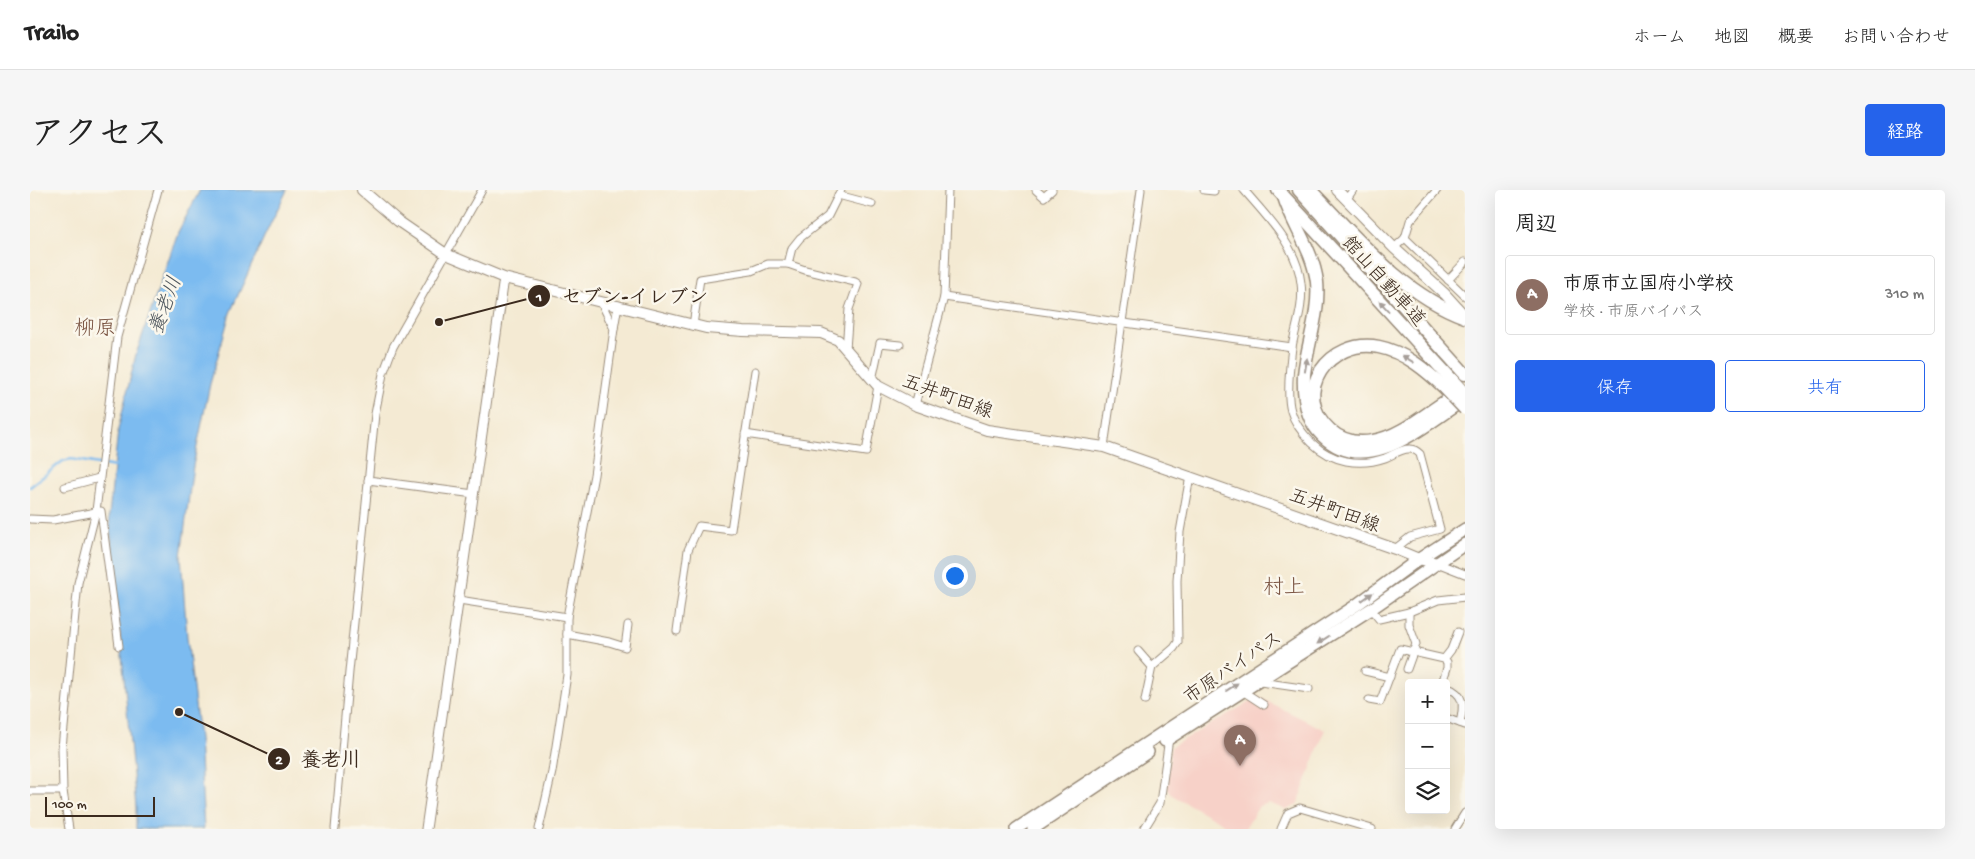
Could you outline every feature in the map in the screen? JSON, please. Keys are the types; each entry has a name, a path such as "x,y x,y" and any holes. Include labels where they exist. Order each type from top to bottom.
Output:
{"highway":[{"name":"館山自動車道","path":"1299,190 1464,373"},
{"path":"1310,190 1374,255 1415,290 1443,308 1465,317"},
{"name":"館山自動車道","path":"1281,194 1455,399 1465,394"},
{"path":"1281,194 1310,253 1316,280 1316,306 1304,376 1304,388 1306,407 1317,430 1328,441 1342,448 1358,452 1374,450 1404,439 1455,399"},
{"path":"1360,346 1381,347 1398,354 1430,373 1455,399 1395,433 1374,441 1356,442 1340,437 1327,427 1317,411 1314,395 1317,378 1326,362 1346,349 1360,346"},
{"name":"市原バイパス","path":"1016,829 1347,611 1465,529"},
{"name":"市原バイパス","path":"1033,829 1047,825 1169,738 1260,682 1465,544"}],"main road":[{"name":"五井町田線","path":"362,190 398,221 446,254 504,278 693,325 743,331 820,333 838,340 875,383 915,405 987,430 1104,446 1395,549 1418,560 1437,563"},
{"path":"1337,190 1394,248 1445,294 1465,317"}],"street":[{"path":"69,829 63,791 62,740 78,583 96,511 117,337 158,190"},
{"path":"336,829 368,480 375,414 382,374 393,347 482,190"},
{"path":"915,405 944,297 948,190"},
{"path":"1036,190 1044,197 1052,190"},
{"path":"1104,446 1141,190"},
{"path":"1204,190 1214,191"},
{"path":"1244,190 1277,229 1288,247 1301,282 1301,306 1292,347 1289,391 1291,412 1302,432 1320,450 1331,457 1356,463 1374,461 1409,448 1416,450 1420,454 1440,529 1410,537 1395,549"},
{"path":"1346,200 1353,190"},
{"path":"1394,248 1405,238 1410,221 1437,190"},
{"path":"788,264 792,248 800,238 828,216 840,193 872,204"},
{"path":"1405,238 1465,296"},
{"path":"1448,280 1465,262"},
{"path":"693,325 700,279 751,271 768,264 788,264 858,284 849,309 846,349"},
{"path":"426,829 504,278"},
{"path":"944,297 1292,347"},
{"path":"601,302 614,329"},
{"path":"539,829 552,772 567,675 567,616 594,475 618,306"},
{"path":"746,434 866,452 880,343 900,345"},
{"path":"677,631 688,550 699,526 731,530 755,371"},
{"path":"1146,700 1152,667 1174,648 1178,642 1177,581 1180,532 1190,476"},
{"path":"65,487 99,478"},
{"path":"368,480 474,494"},
{"path":"30,519 53,520 101,511 119,646"},
{"path":"1437,563 1465,574"},
{"path":"1371,609 1379,619 1408,612 1438,600 1465,597"},
{"path":"459,600 567,616"},
{"path":"1407,669 1416,644 1409,625 1408,612"},
{"path":"567,634 609,642 624,647 628,624"},
{"path":"1444,659 1451,650 1458,632"},
{"path":"1369,700 1380,702 1400,649 1444,659 1447,662 1447,668 1443,679"},
{"path":"1138,651 1152,667"},
{"path":"1365,671 1390,676"},
{"path":"1260,682 1309,690"},
{"path":"1450,688 1456,690 1461,697 1463,706 1462,724 1450,720"},
{"path":"1244,692 1264,705"},
{"path":"1144,829 1160,803 1169,738"},
{"path":"30,791 63,791"},
{"path":"1281,829 1288,813 1300,808 1372,829"},
{"path":"1455,829 1465,813"}],"shaded area":[{"path":"1258,697 1325,730 1297,805 1286,810 1269,803 1259,806 1245,829 1233,829 1172,795 1166,786 1171,747"}],"water":[{"path":"200,190 287,190 230,313 210,384 193,466 181,556 187,637 199,738 204,829 136,829 136,807 109,515 118,430 136,354 178,232"}],"waterway":[{"path":"30,487 63,461 71,459 115,467"}],"place":[{"name":"セブン-イレブン","path":"439,322"},
{"name":"養老川","path":"179,712"},
{"name":"市原市立国府小学校","path":"1240,766"}],"district":[{"name":"柳原","path":"95,327"},
{"name":"村上","path":"1284,586"}]}
